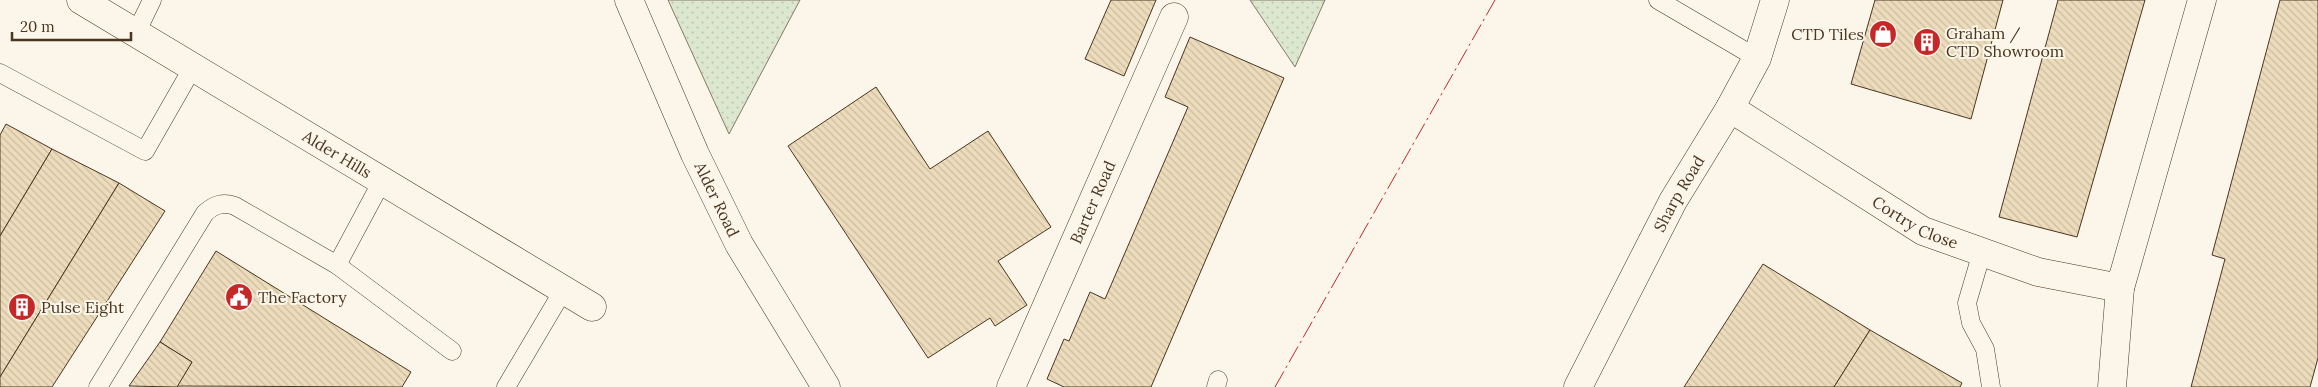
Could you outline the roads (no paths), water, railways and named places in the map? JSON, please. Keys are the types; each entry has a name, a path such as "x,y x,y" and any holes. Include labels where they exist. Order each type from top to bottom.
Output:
{"street":[{"name":"Alder Hills","path":"81,0 592,307"},
{"name":"Alder Road","path":"629,0 695,154 739,244 826,387"},
{"name":"Sharp Road","path":"1578,387 1673,201 1730,108 1757,58 1775,0"},
{"path":"2112,387 2120,288 2202,0"},
{"name":"Barter Road","path":"1011,387 1174,17"},
{"name":"Cortry Close","path":"1730,108 1923,230 2038,272 2120,288"}],"lane":[{"path":"136,33 152,0"},
{"path":"1658,0 1757,58"},
{"path":"0,73 145,151 193,67"},
{"path":"337,265 382,181"},
{"path":"98,387 204,213 210,208 225,203 235,206 337,265 452,351"},
{"path":"1982,252 1967,303 1971,323 1985,350 1990,387"},
{"path":"506,387 564,289"}],"place":[{"name":"CTD Tiles","path":"1883,34"},
{"name":"Graham / CTD Showroom","path":"1927,42"},
{"name":"The Factory","path":"239,297"},
{"name":"Pulse Eight","path":"22,307"}]}
